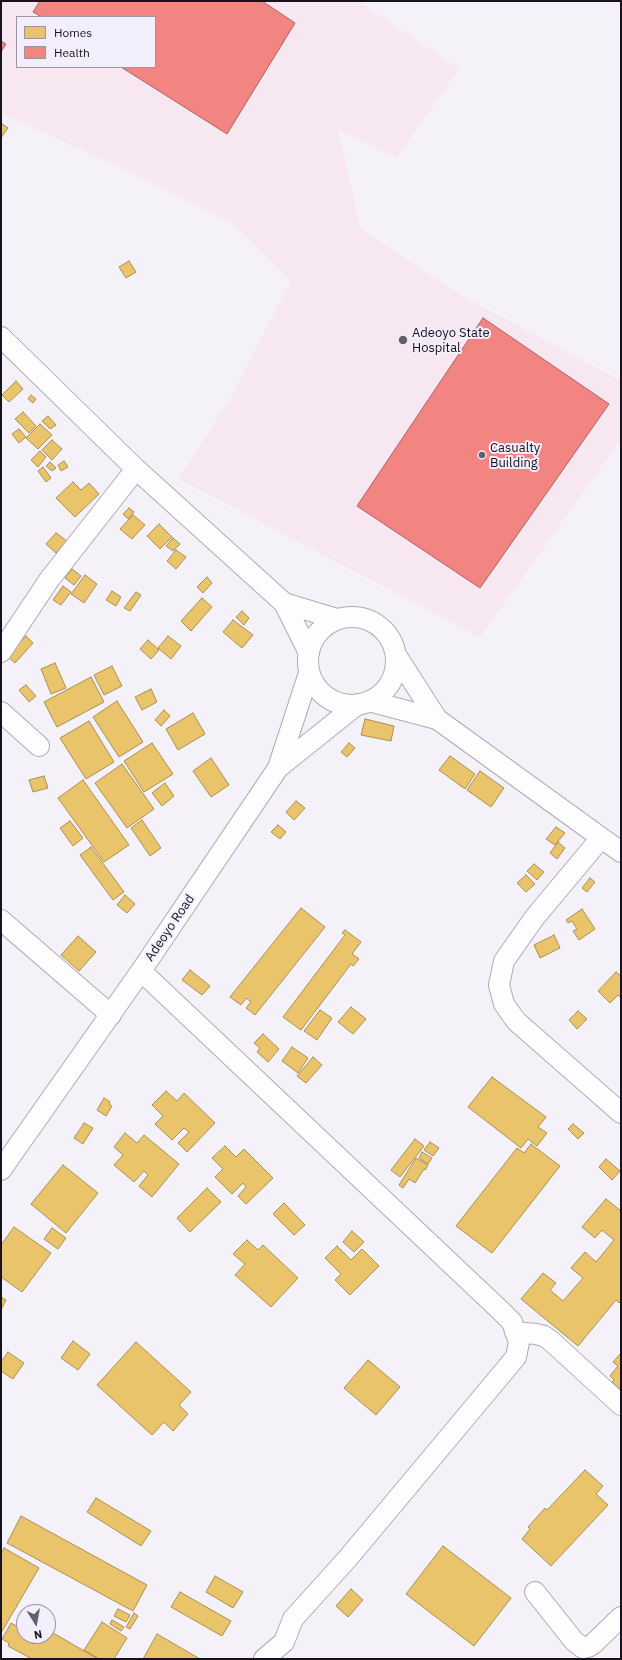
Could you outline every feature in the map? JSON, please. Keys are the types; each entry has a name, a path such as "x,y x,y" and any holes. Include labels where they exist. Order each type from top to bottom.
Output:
{"street":[{"path":"1,337 136,469 284,603 318,689 333,701 345,704 363,703 437,719"},
{"path":"1,652 49,580 136,469"},
{"path":"284,603 337,619"},
{"path":"278,768 309,663 312,642 318,633 337,619 359,617 370,620 380,626 388,634 394,644 396,667 390,683 379,696 363,703"},
{"path":"396,655 437,719 621,852"},
{"name":"Adeoyo Road","path":"1,1170 141,971 278,768 363,703"},
{"path":"1,712 39,746"},
{"path":"601,838 535,917 504,961 498,984 504,1004 516,1021 621,1113"},
{"path":"1,920 111,1014"},
{"path":"141,971 501,1311 512,1322 519,1342 516,1357 348,1558 293,1619 284,1642 264,1659"},
{"path":"516,1332 536,1334 548,1339 621,1405"},
{"path":"535,1592 582,1653 621,1617"}],"shaded area":[{"name":"Adeoyo State Hospital","path":"1,1 358,1 459,69 396,158 338,129 360,228 429,275 468,299 621,381 621,439 480,637 179,479 233,394 291,281 235,225 117,166 1,113"}],"building: Homes":[{"path":"1,123 8,128 1,138"},
{"path":"129,261 136,272 126,278 119,267"},
{"path":"16,381 23,389 9,402 2,395"},
{"path":"31,395 36,399 33,403 28,399"},
{"path":"23,412 36,426 29,433 15,419"},
{"path":"48,416 56,425 50,429 42,421"},
{"path":"40,424 52,435 38,449 26,438"},
{"path":"19,429 26,437 19,443 12,434"},
{"path":"52,440 62,449 52,460 42,450"},
{"path":"40,451 46,457 38,467 31,460"},
{"path":"64,461 68,467 61,471 58,465"},
{"path":"50,462 56,468 52,471 46,466"},
{"path":"43,467 51,478 46,482 38,471"},
{"path":"73,482 81,490 89,483 99,494 75,517 56,498"},
{"path":"129,508 134,512 128,519 123,514"},
{"path":"133,515 145,525 132,539 120,529"},
{"path":"159,524 172,537 160,549 147,536"},
{"path":"56,533 67,541 56,553 46,544"},
{"path":"173,538 180,544 173,551 166,546"},
{"path":"176,550 186,557 176,569 167,561"},
{"path":"72,569 81,576 74,585 65,578"},
{"path":"85,575 97,584 84,603 71,594"},
{"path":"207,577 212,583 203,593 197,587"},
{"path":"63,586 71,592 61,605 53,600"},
{"path":"112,591 121,597 116,606 106,600"},
{"path":"136,592 141,595 130,611 124,608"},
{"path":"202,598 212,607 191,631 181,621"},
{"path":"242,611 249,618 244,625 236,617"},
{"path":"233,620 253,635 242,648 223,632"},
{"path":"26,636 33,643 15,663 7,656"},
{"path":"168,636 181,646 171,659 158,648"},
{"path":"148,640 159,650 151,659 140,649"},
{"path":"55,663 66,688 51,694 41,669"},
{"path":"112,666 122,686 104,695 94,675"},
{"path":"91,677 104,702 57,727 44,702"},
{"path":"26,685 36,696 29,702 19,690"},
{"path":"151,689 157,702 142,710 135,697"},
{"path":"117,701 143,742 119,757 93,717"},
{"path":"164,710 170,716 161,726 155,720"},
{"path":"193,713 205,734 178,750 166,729"},
{"path":"365,719 394,726 391,741 361,735"},
{"path":"89,721 114,762 86,779 60,738"},
{"path":"152,743 173,774 144,792 124,761"},
{"path":"349,743 355,748 347,757 341,752"},
{"path":"450,756 475,774 465,789 439,770"},
{"path":"211,758 229,785 211,797 193,771"},
{"path":"122,764 154,809 127,828 95,783"},
{"path":"480,771 504,788 491,807 467,790"},
{"path":"44,776 48,788 33,792 29,780"},
{"path":"83,780 129,845 104,862 58,798"},
{"path":"165,783 174,796 162,806 152,793"},
{"path":"296,801 305,808 294,820 286,812"},
{"path":"142,820 161,848 150,856 131,828"},
{"path":"70,821 83,838 73,846 60,828"},
{"path":"278,825 286,832 280,839 271,832"},
{"path":"556,827 565,833 555,845 546,839"},
{"path":"558,842 565,848 557,859 550,853"},
{"path":"91,847 124,892 113,900 80,855"},
{"path":"534,864 544,872 537,880 527,871"},
{"path":"526,875 535,884 526,892 517,883"},
{"path":"590,878 595,882 587,892 582,888"},
{"path":"125,895 135,904 127,913 117,905"},
{"path":"301,908 325,927 255,1015 246,1008 251,1002 246,998 241,1005 230,997"},
{"path":"582,909 595,929 579,940 573,931 577,929 572,921 568,923 566,920"},
{"path":"345,930 361,942 352,954 359,959 353,966 351,964 301,1030 283,1017 345,935 342,933"},
{"path":"554,935 560,948 540,958 534,945"},
{"path":"78,936 96,952 79,971 61,955"},
{"path":"190,970 210,986 202,995 182,980"},
{"path":"616,972 621,976 621,998 618,995 610,1003 598,991"},
{"path":"351,1007 366,1019 353,1034 338,1022"},
{"path":"320,1010 332,1018 317,1040 304,1031"},
{"path":"578,1011 587,1019 577,1029 569,1020"},
{"path":"263,1034 279,1049 268,1062 257,1052 260,1048 254,1043"},
{"path":"292,1047 308,1058 298,1073 282,1061"},
{"path":"313,1057 322,1065 306,1083 297,1076"},
{"path":"492,1077 546,1117 538,1127 547,1133 537,1146 528,1139 521,1148 468,1107"},
{"path":"166,1091 177,1101 184,1093 215,1123 187,1152 178,1143 189,1132 184,1128 172,1140 155,1124 163,1116 152,1105"},
{"path":"104,1098 110,1102 109,1104 112,1106 106,1116 97,1110"},
{"path":"84,1123 93,1128 83,1144 74,1138"},
{"path":"573,1124 584,1133 578,1139 568,1129"},
{"path":"125,1133 137,1143 144,1135 179,1164 152,1197 139,1186 148,1175 144,1171 134,1182 114,1165 123,1155 114,1147"},
{"path":"415,1139 424,1146 400,1177 391,1170"},
{"path":"430,1142 439,1148 433,1156 424,1150"},
{"path":"531,1144 560,1166 492,1253 456,1226 517,1148 524,1153"},
{"path":"225,1146 236,1157 244,1149 273,1178 246,1204 238,1196 246,1187 243,1183 232,1194 215,1177 223,1169 212,1158"},
{"path":"422,1152 432,1158 428,1164 419,1158"},
{"path":"416,1158 428,1165 415,1183 409,1179 403,1188 399,1185"},
{"path":"606,1159 620,1171 612,1180 599,1167"},
{"path":"63,1165 98,1193 66,1233 31,1204"},
{"path":"207,1188 221,1202 190,1232 177,1218"},
{"path":"606,1199 621,1211 621,1300 619,1303 616,1300 578,1346 521,1299 543,1273 556,1283 550,1290 563,1301 583,1278 571,1268 585,1252 596,1262 614,1240 602,1230 595,1238 582,1227"},
{"path":"284,1203 305,1225 294,1235 273,1214"},
{"path":"14,1227 51,1253 22,1292 1,1277 1,1245"},
{"path":"52,1228 66,1238 58,1249 44,1239"},
{"path":"352,1231 364,1242 354,1252 343,1242"},
{"path":"247,1240 258,1250 263,1245 298,1278 271,1307 235,1275 245,1264 233,1254"},
{"path":"337,1246 351,1260 362,1249 379,1266 350,1295 335,1280 341,1274 325,1258"},
{"path":"1,1297 6,1300 1,1310"},
{"path":"73,1341 90,1354 78,1370 61,1358"},
{"path":"136,1342 191,1392 179,1405 188,1414 173,1431 164,1422 152,1435 97,1385"},
{"path":"8,1352 24,1363 13,1379 1,1371 1,1362"},
{"path":"621,1353 621,1390 612,1382 614,1380 610,1376 618,1366 613,1362"},
{"path":"368,1360 400,1387 376,1415 344,1388"},
{"path":"585,1470 603,1486 596,1494 608,1505 551,1566 522,1539 530,1529 528,1527 545,1508 547,1510"},
{"path":"96,1498 151,1531 141,1546 87,1512"},
{"path":"21,1516 147,1585 133,1611 7,1543"},
{"path":"443,1546 511,1598 474,1646 406,1594"},
{"path":"4,1548 39,1568 18,1604 16,1604 16,1607 1,1633 1,1554"},
{"path":"215,1576 243,1592 233,1608 206,1592"},
{"path":"351,1589 363,1600 348,1617 336,1606"},
{"path":"180,1592 231,1621 222,1636 171,1607"},
{"path":"118,1609 130,1615 126,1622 114,1616"},
{"path":"134,1613 138,1616 130,1629 126,1627"},
{"path":"112,1620 124,1627 121,1631 110,1624"},
{"path":"102,1622 127,1638 114,1659 99,1659 84,1650"},
{"path":"11,1623 16,1626 16,1644 56,1644 56,1635 98,1659 32,1659 8,1646 9,1643 2,1639"},
{"path":"157,1634 200,1659 143,1659"}],"building: Health":[{"path":"40,1 262,1 295,23 227,134 123,68 156,68 156,16 40,16 33,12"},
{"path":"1,41 6,44 1,52"},
{"name":"Casualty Building","path":"483,318 609,404 480,588 357,506"}],"place":[{"name":"Adeoyo State Hospital","path":"403,340"},
{"name":"Casualty Building","path":"482,455"}]}
